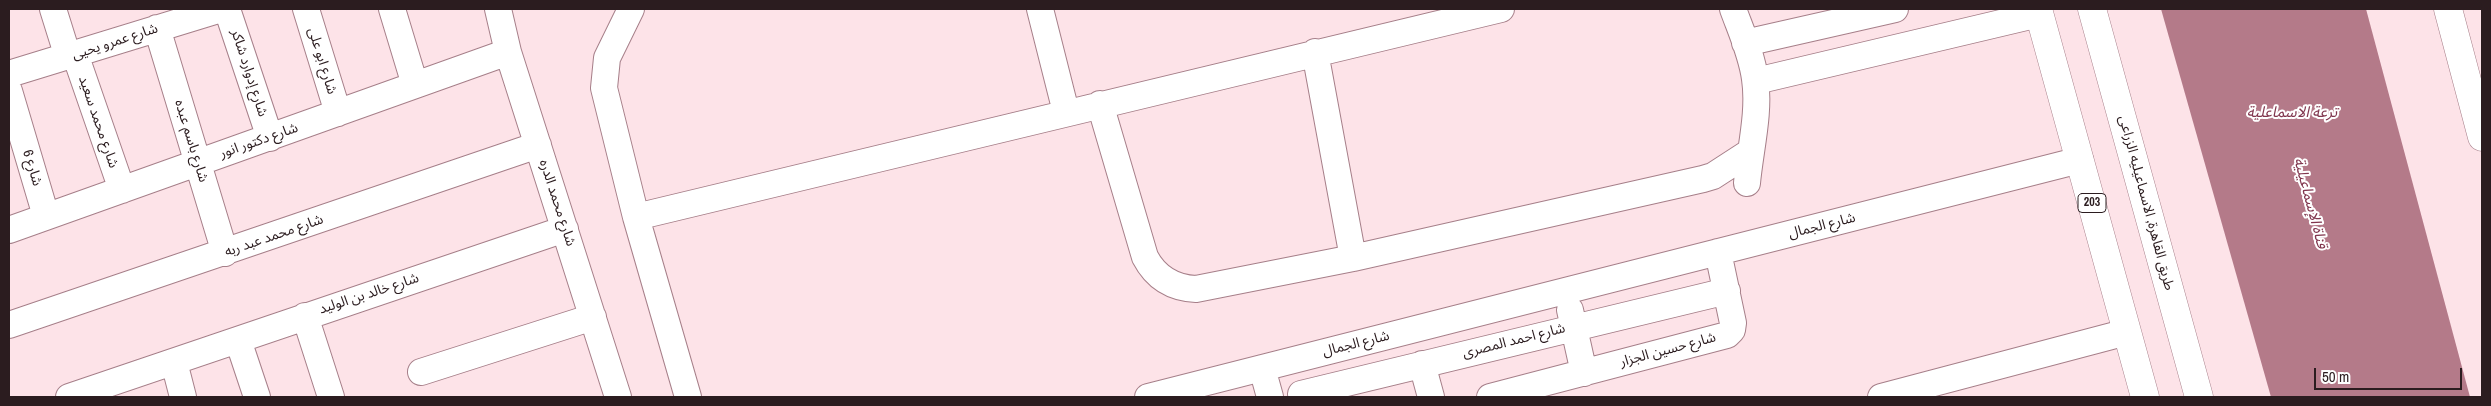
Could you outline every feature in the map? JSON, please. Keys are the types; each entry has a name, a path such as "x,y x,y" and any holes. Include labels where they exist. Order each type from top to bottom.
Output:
{"main road":[{"name":"طريق القاهرة, الاسماعيليه الزراعى","path":"2092,9 2199,397"},
{"path":"2448,9 2482,137"},
{"name":"203","path":"2039,11 2145,397"}],"street":[{"name":"شارع محمد سعيد","path":"53,9 122,190"},
{"name":"شارع عمرو يحيى","path":"9,74 72,56 151,23 221,9"},
{"name":"شارع إدوارد شاكر","path":"227,9 270,138"},
{"name":"شارع ابو على","path":"306,9 338,113"},
{"path":"392,9 415,85"},
{"name":"شارع محمد الدره","path":"498,9 508,52 618,397"},
{"path":"631,9 607,58 604,88 636,217 688,397"},
{"path":"1040,9 1066,112"},
{"path":"636,217 1315,52 1501,9"},
{"path":"1733,9 1756,81 1756,97 1746,183"},
{"path":"1745,43 1895,9"},
{"path":"1756,81 2039,11"},
{"name":"شارع باسم عبده","path":"151,23 198,163 225,253"},
{"name":"شارع دكتور انور","path":"9,230 508,52"},
{"path":"1315,52 1353,258"},
{"name":"شارع 6","path":"9,91 46,216"},
{"path":"1100,104 1144,257 1150,266 1166,281 1186,289 1196,289 1353,258 1703,179 1713,176 1750,152"},
{"name":"شارع محمد عبد ربه","path":"9,325 538,145"},
{"name":"شارع الجمال","path":"1148,397 2080,160"},
{"name":"شارع خالد بن الوليد","path":"69,397 565,229"},
{"name":"شارع حسين الجزار","path":"1490,397 1727,335 1732,330 1733,324 1718,252"},
{"path":"1565,291 1584,372"},
{"name":"شارع احمد المصرى","path":"1301,394 1574,326 1727,291"},
{"path":"1491,310 1498,345"},
{"path":"305,316 331,397"},
{"path":"421,372 593,316"},
{"path":"1881,397 2127,332"},
{"path":"238,340 257,397"},
{"path":"174,362 183,397"},
{"path":"1422,364 1431,397"},
{"path":"1262,368 1270,397"}],"water":[{"name":"ترعة الاسماعلية","path":"2161,9 2366,9 2470,397 2271,397"}],"water label":[{"name":"قناة الإسماعيلية","path":"2310,203"}]}
